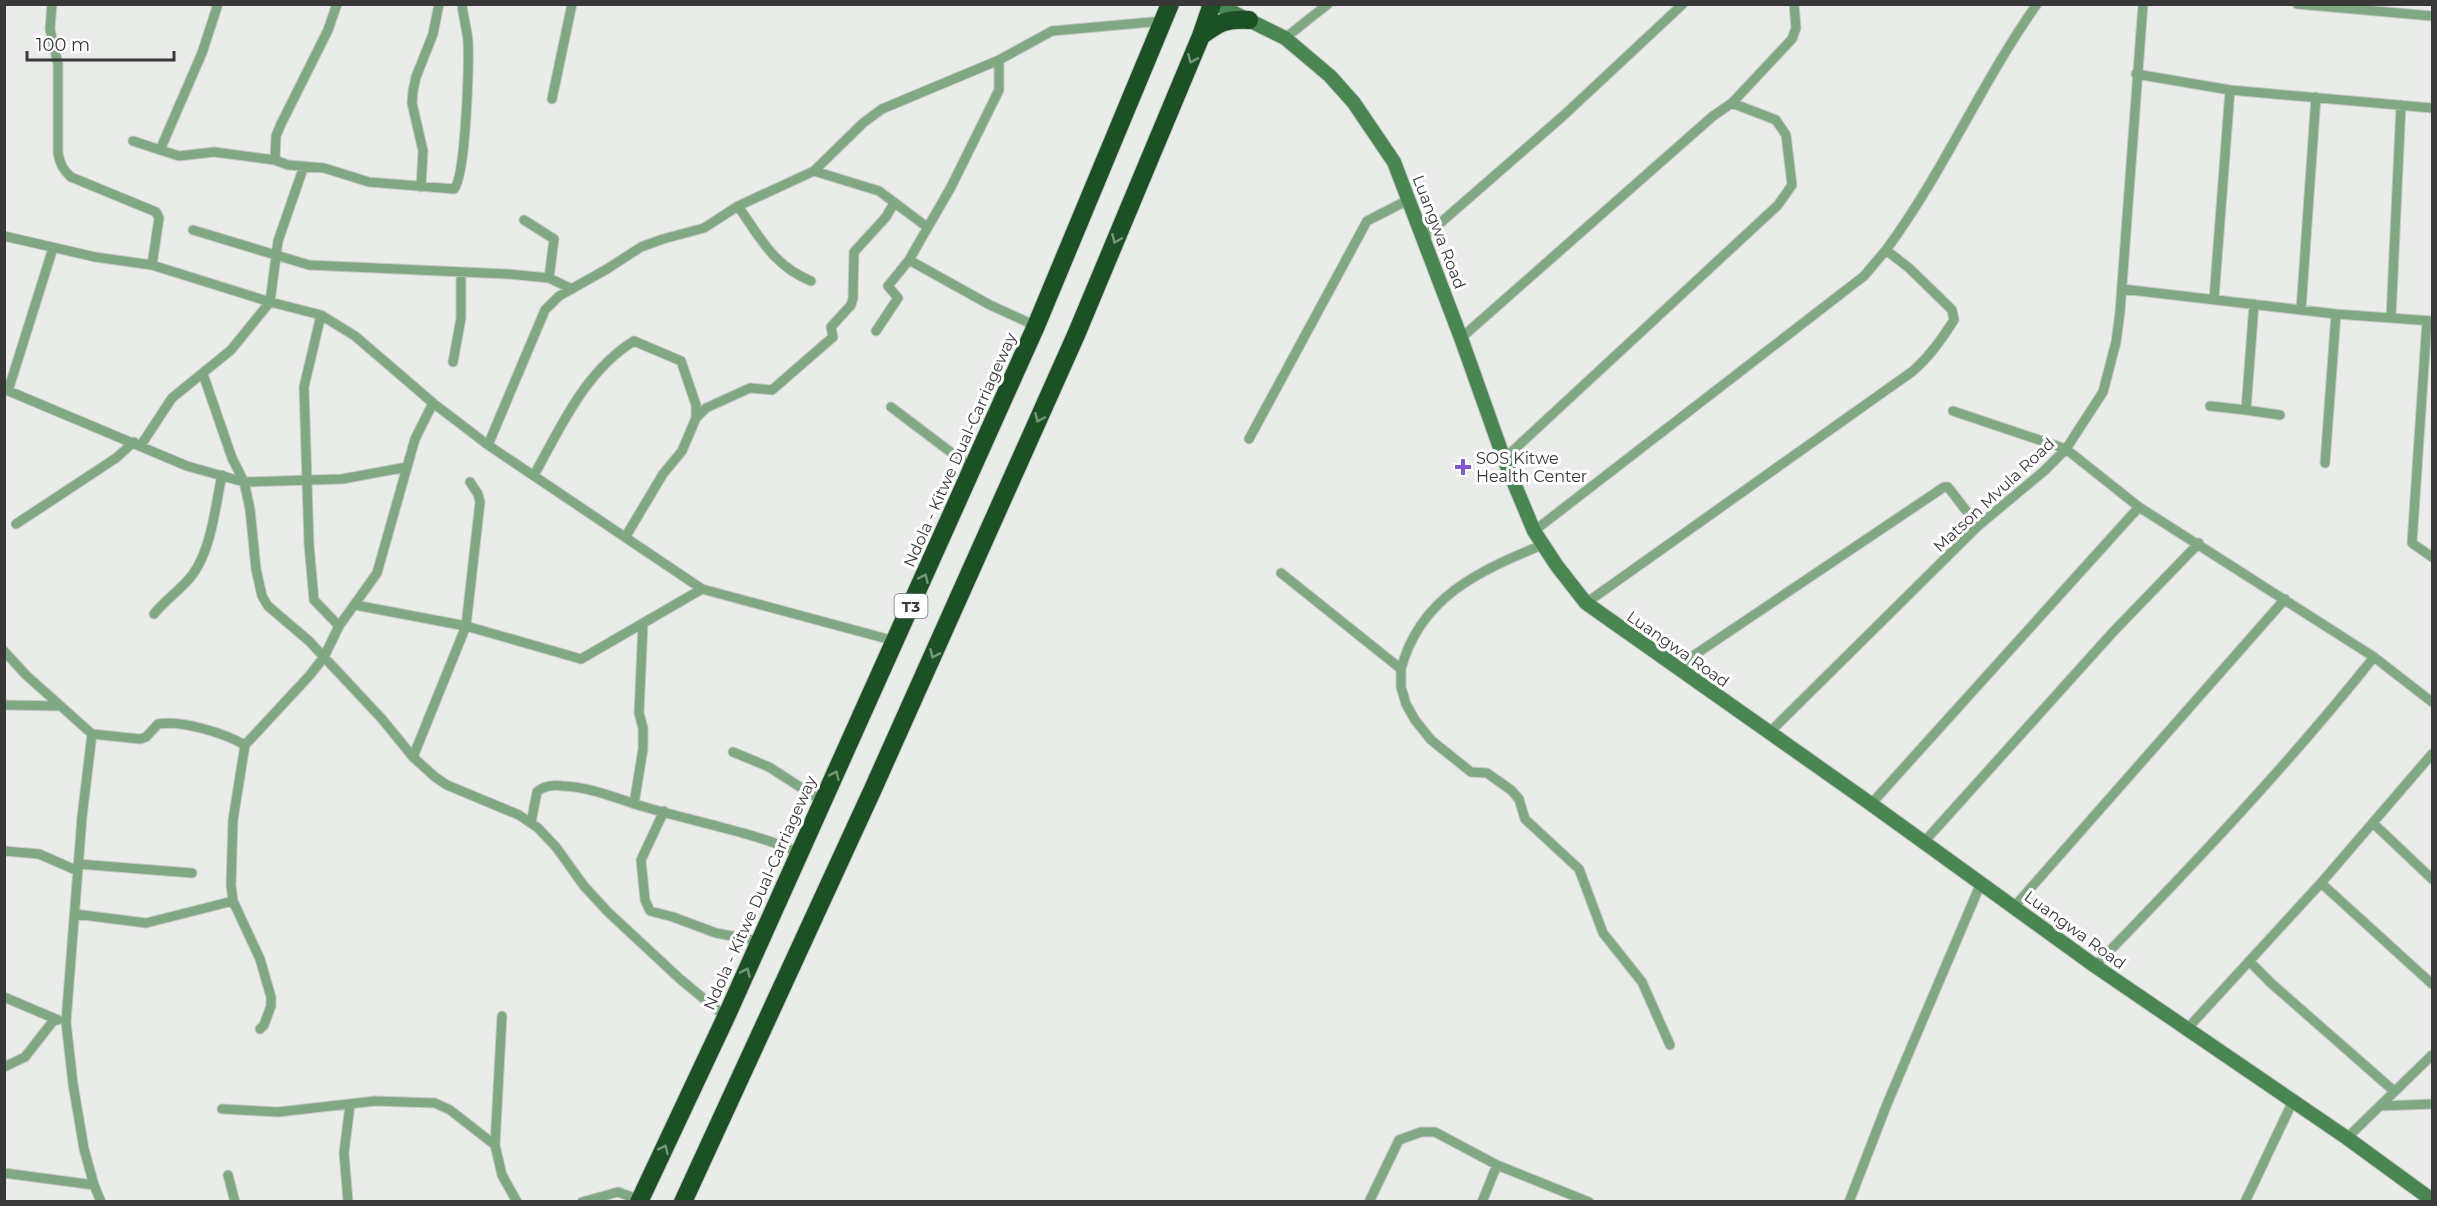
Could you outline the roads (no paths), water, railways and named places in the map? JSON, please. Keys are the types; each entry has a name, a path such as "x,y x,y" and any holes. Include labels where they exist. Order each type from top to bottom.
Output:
{"highway":[{"name":"T3","path":"683,1202 873,789 1071,346 1214,4"},
{"path":"1202,36 1216,25 1245,12"},
{"name":"Ndola - Kitwe Dual-Carriageway","path":"639,1201 726,1017 798,852 973,469 1036,326 1167,13"}],"street":[{"path":"52,4 50,29 58,64 57,153 63,170 71,177 156,212 159,218 152,265"},
{"path":"160,150 202,53 218,4"},
{"path":"275,160 276,136 324,39 337,4"},
{"path":"421,187 423,151 412,103 413,91 416,77 433,34 440,4"},
{"path":"133,141 179,156 214,152 324,168 369,182 454,189 457,187 463,149 468,87 468,41 462,4"},
{"path":"552,99 572,4"},
{"name":"Luangwa Road","path":"1214,4 1245,12 1285,38 1330,76 1354,103 1394,162 1410,199 1504,459 1534,531 1586,603 2096,966 2347,1138 2433,1200"},
{"path":"1285,38 1328,4"},
{"path":"1423,238 1563,116 1683,4"},
{"path":"1461,338 1713,116 1732,103 1792,39 1796,28 1794,4"},
{"path":"1534,531 1864,276 1908,221 1994,70 2037,4"},
{"name":"Matson Mvula Road","path":"1769,733 1978,526 2044,471 2066,449 2103,392 2116,342 2122,289 2136,74 2143,4"},
{"path":"2297,4 2433,16"},
{"path":"2415,15 2416,4"},
{"path":"488,445 545,310 560,296 642,247 704,228 738,206 814,171 863,123 882,109 999,60 1058,29 1167,13"},
{"path":"876,331 898,298 888,286 909,260 951,187 999,90 999,60"},
{"path":"2136,74 2230,90 2433,108"},
{"path":"2214,299 2230,90"},
{"path":"2301,310 2316,97"},
{"path":"1504,459 1787,195 1792,185 1786,135 1776,120 1732,103"},
{"path":"2391,318 2401,105"},
{"path":"16,524 137,444 172,398 231,350 270,302 278,241 304,166"},
{"path":"814,171 879,191 927,227"},
{"path":"1249,439 1367,221 1410,199"},
{"path":"696,418 706,408 739,392 750,388 772,390 833,337 831,327 851,305 853,298 854,252 886,217 894,203"},
{"path":"738,206 766,247 793,274 811,282"},
{"path":"524,220 554,239 549,278"},
{"path":"193,230 309,266 549,278 572,289"},
{"path":"4,236 114,261 152,265 270,302 321,315 355,336 433,403 488,445 702,589 895,641"},
{"path":"53,248 6,390 187,466 244,482 357,478 407,468"},
{"path":"1586,603 1875,399 1930,356 1954,320 1952,310 1909,268 1886,250"},
{"path":"909,260 990,305 1036,326"},
{"path":"453,362 461,318 461,272"},
{"path":"2122,289 2336,314 2430,321 2412,543 2433,557"},
{"path":"2246,410 2254,304"},
{"path":"2325,463 2336,314"},
{"path":"321,315 304,387 309,545 314,600 339,626"},
{"path":"534,476 568,414 601,367 634,341 682,363 696,405 696,418 682,452 663,474 626,536"},
{"path":"203,374 232,458 244,482 262,596 273,611 309,641 382,719 413,757 435,777 447,785 519,815 531,823 556,847 584,886 608,912 680,979 726,1017"},
{"path":"260,1029 264,1025 271,1006 271,997 260,959 234,901 231,885 233,820 246,745 324,657 339,626 381,564 415,439 433,403"},
{"path":"2210,406 2280,415"},
{"path":"891,407 973,469"},
{"path":"1953,411 2066,449 2139,507 2199,543 2374,657 2433,702"},
{"path":"154,614 191,576 203,557 222,475"},
{"path":"413,757 466,626 480,502 470,482"},
{"path":"1675,668 1944,486 1948,487 1978,526"},
{"path":"1871,804 2139,507"},
{"path":"1924,842 2113,632 2199,543"},
{"path":"1542,544 1496,564 1448,594 1430,612 1405,653 1401,669 1401,687 1406,704 1415,720 1431,740 1471,772 1486,773 1511,790 1519,799 1525,819 1579,869 1603,933 1642,982 1670,1045"},
{"path":"1281,573 1401,669"},
{"path":"355,605 466,626 581,659 702,589"},
{"path":"2014,907 2286,599"},
{"path":"634,804 644,728 639,713 643,624"},
{"path":"4,651 92,734 140,739 146,737 158,724 175,723 230,737 246,745"},
{"path":"2096,966 2322,722 2374,657"},
{"path":"4,705 60,706"},
{"path":"92,734 78,867 66,1022 84,1149 101,1202"},
{"path":"733,752 770,767 822,801"},
{"path":"2187,1029 2321,883 2433,754"},
{"path":"531,823 535,798 541,789 562,786 598,792 634,804 756,835 798,852"},
{"path":"664,811 640,860 645,900 650,911 674,917 716,933 759,941"},
{"path":"2373,823 2433,879"},
{"path":"4,851 39,854 78,867 192,873"},
{"path":"1849,1202 1891,1094 1981,883"},
{"path":"2321,883 2433,984"},
{"path":"75,914 146,923 234,901"},
{"path":"2249,961 2394,1091"},
{"path":"4,997 54,1020 66,1022"},
{"path":"502,1016 495,1144 502,1175 517,1202"},
{"path":"4,1067 25,1057 54,1020"},
{"path":"2347,1138 2433,1055"},
{"path":"222,1110 278,1112 375,1101 435,1103 450,1110 495,1144"},
{"path":"2245,1202 2293,1101"},
{"path":"2380,1106 2433,1104"},
{"path":"348,1201 344,1153 350,1105"},
{"path":"1369,1202 1399,1140 1421,1132 1435,1132 1497,1165 1589,1202"},
{"path":"1482,1202 1497,1165"},
{"path":"4,1173 94,1185"},
{"path":"228,1175 235,1202"},
{"path":"582,1202 618,1192 639,1201"},
{"path":"344,1202 354,1202"}],"place":[{"name":"SOS Kitwe Health Center","path":"1463,467"}]}
